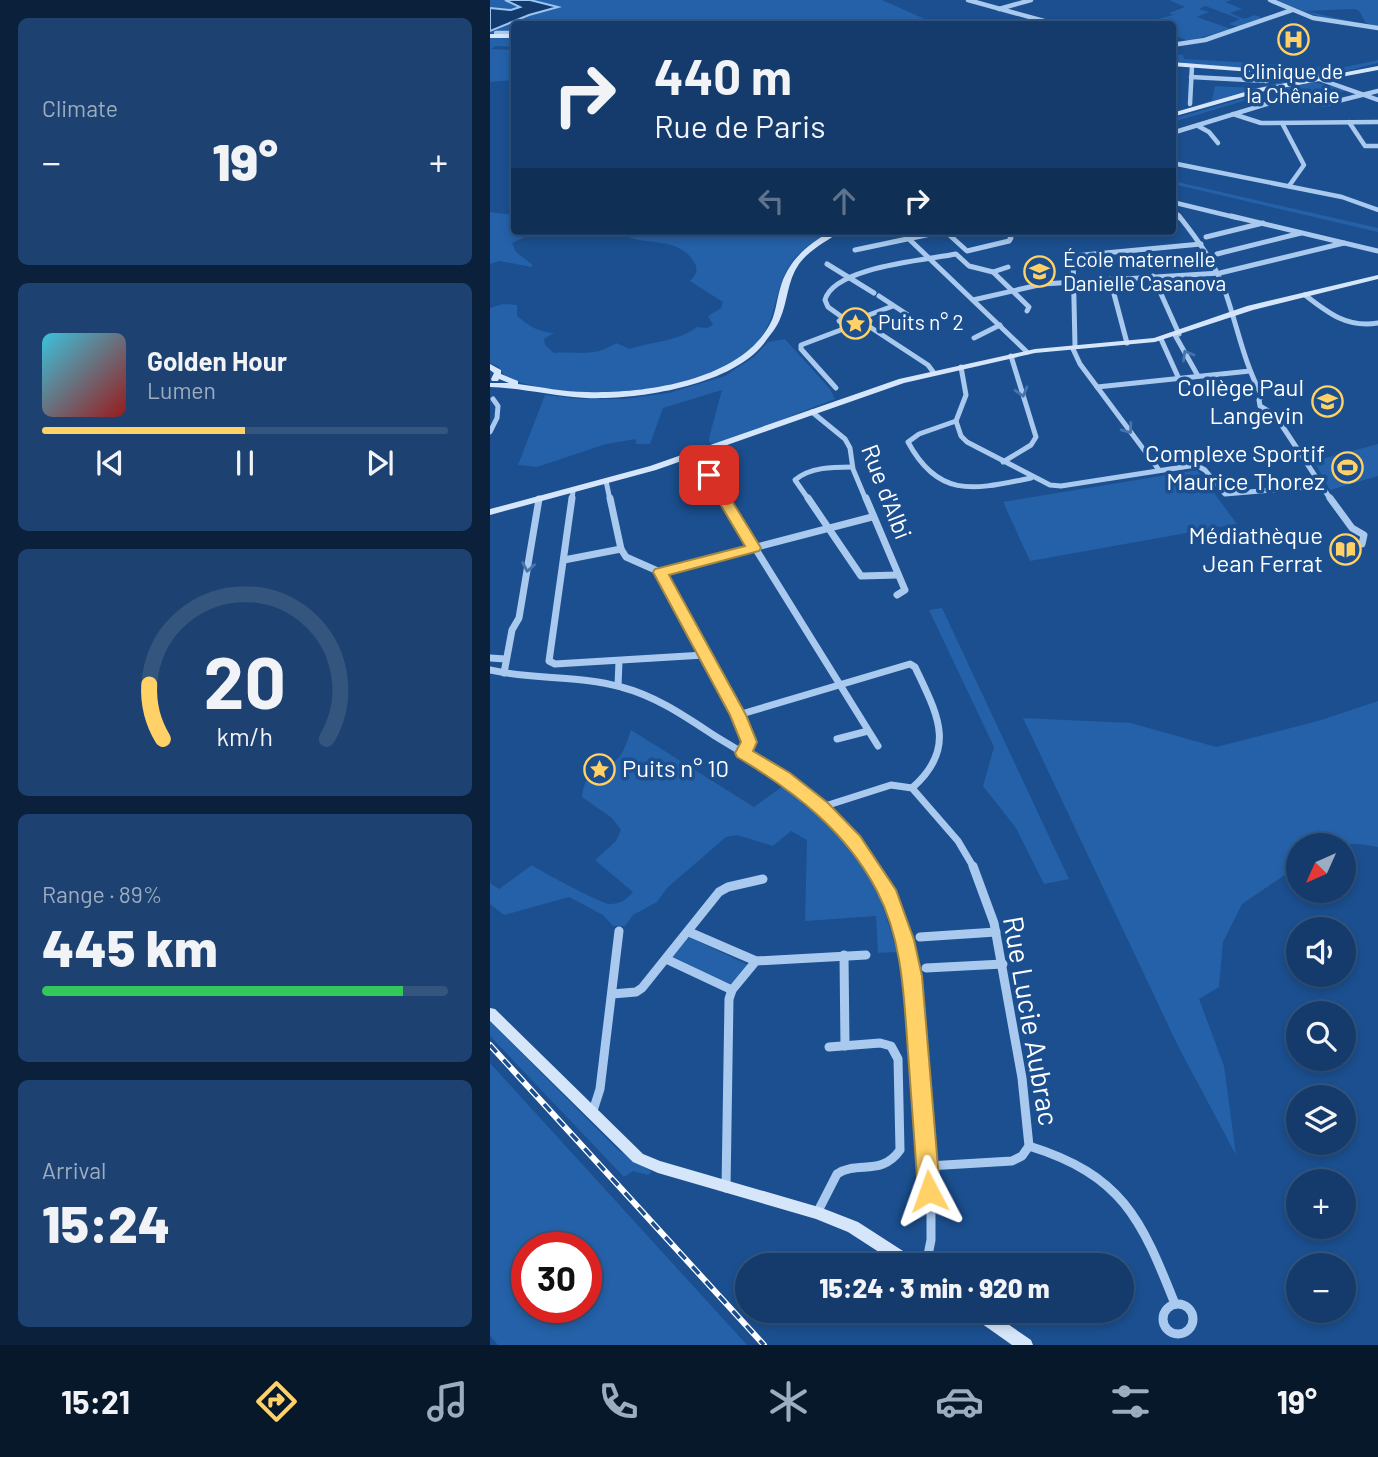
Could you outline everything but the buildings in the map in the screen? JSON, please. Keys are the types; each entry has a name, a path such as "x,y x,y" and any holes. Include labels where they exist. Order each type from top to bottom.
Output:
{"street":[{"path":"968,0 1044,21"},
{"path":"998,9 1031,0"},
{"path":"1270,0 1330,22 1378,28"},
{"path":"1176,44 1205,40 1292,10"},
{"path":"493,34 511,34"},
{"path":"1176,64 1298,73 1328,77 1346,87"},
{"path":"1190,104 1192,66"},
{"path":"1176,116 1275,88 1378,66"},
{"path":"1298,73 1378,100"},
{"path":"1191,77 1267,81"},
{"path":"1176,133 1273,102 1326,104 1378,91"},
{"path":"1233,114 1253,122 1378,122"},
{"path":"1349,122 1370,155"},
{"path":"1282,123 1304,165 1289,186"},
{"path":"1198,126 1209,132 1218,143"},
{"path":"1365,146 1378,146"},
{"path":"1176,164 1342,197 1378,210"},
{"path":"1176,203 1378,251"},
{"path":"1176,213 1201,244 1215,272 1250,371 1262,396 1259,400 1260,406 1275,415 1348,524 1364,535 1362,544"},
{"path":"1206,237 1263,223"},
{"path":"1217,254 1302,232"},
{"path":"490,384 606,395 670,387 720,371 746,356 762,342 775,322 787,280 795,265 813,246 831,235"},
{"path":"855,250 927,235"},
{"path":"949,235 967,251 1010,241 1008,235"},
{"path":"909,239 1027,352"},
{"path":"973,300 1072,281 1222,273 1344,243"},
{"path":"1159,470 1080,364 1074,348 1073,256 1201,244"},
{"path":"842,317 828,307 825,296 836,283 956,254 969,266 993,272 1029,307 1027,310"},
{"path":"827,264 908,315"},
{"path":"993,272 1008,267"},
{"path":"1153,276 1198,376"},
{"path":"490,512 653,468 886,385 1027,352 1161,339 1231,315 1378,276"},
{"path":"1110,279 1127,343"},
{"path":"1305,295 1353,326 1376,326"},
{"path":"846,328 839,322 842,317 855,314 866,316 893,306"},
{"path":"866,316 870,321 867,326"},
{"path":"836,388 801,349 802,345 846,328 867,326 928,365 934,373"},
{"path":"974,338 1000,326"},
{"path":"1161,339 1179,379"},
{"path":"1003,462 1031,445 1035,437 1011,356"},
{"path":"490,366 498,375 534,388"},
{"path":"961,367 968,394 967,402 956,421 919,434 908,442 929,472 964,490 1032,478"},
{"path":"1097,387 1250,371"},
{"path":"490,384 498,375"},
{"path":"490,432 497,418 498,406 493,399"},
{"name":"Rue d'Albi","path":"812,412 845,439 850,448 852,467 905,590 897,596"},
{"path":"956,421 961,436 967,442 1032,478 1061,486 1200,466 1220,491 1231,495 1321,486"},
{"path":"852,467 821,470 795,477 861,576 898,575"},
{"path":"709,475 878,746"},
{"path":"606,481 621,549 626,557 660,572 738,715 749,742 743,753"},
{"path":"573,491 551,663 704,654"},
{"path":"504,673 512,630 519,618 539,499"},
{"path":"660,572 872,517"},
{"path":"564,560 621,549"},
{"path":"490,658 506,659"},
{"path":"618,686 619,661"},
{"path":"738,715 905,664 915,667 940,722 941,733 934,762 922,781 912,788 891,785 822,807"},
{"path":"491,671 618,686 649,696 783,777 822,807 854,841 887,890 904,940 912,976 928,1166 928,1253"},
{"path":"837,739 868,731"},
{"name":"Rue Lucie Aubrac","path":"912,788 958,841 975,869 996,932 1022,1078 1029,1146 1022,1156 1012,1161 928,1166"},
{"path":"612,994 636,992 689,932 719,892 728,887 763,879"},
{"path":"592,1114 600,1089 619,931"},
{"path":"689,932 756,961 866,955"},
{"path":"920,937 996,932"},
{"path":"844,955 845,1046"},
{"path":"666,959 732,990"},
{"path":"726,1188 732,990 756,961"},
{"path":"926,968 1003,964"},
{"path":"490,1013 638,1158 657,1167 817,1213 853,1227 893,1253"},
{"path":"817,1213 837,1174 843,1170 886,1166 896,1158 900,1150 898,1059 891,1046 880,1043 829,1047"},
{"path":"1029,1146 1088,1170 1124,1201 1142,1223 1175,1304"},
{"path":"993,1323 1025,1345"}],"shaded area":[{"path":"490,0 882,0 929,21 511,21 511,31 490,33"},
{"path":"505,0 530,0 558,7 511,21 490,31 490,8 511,10 520,7"},
{"path":"1169,0 1232,0 1225,2 1242,9 1230,13 1244,19 1255,15 1262,18 1239,27 1229,24 1240,19 1205,6 1199,9 1209,12 1197,17 1231,29 1189,41 1176,36 1176,21 1151,21 1173,15 1169,13 1185,7"},
{"path":"1273,0 1378,0 1378,27 1366,23 1355,9 1305,11 1368,25 1326,19"},
{"path":"490,37 511,37 511,47 496,46 491,49 511,50 511,80 490,82"},
{"path":"1176,54 1183,55 1184,59 1340,68 1378,60 1378,63 1338,73 1328,70 1286,72 1176,61"},
{"path":"1285,74 1303,75 1306,78 1176,113 1212,100 1215,86 1255,88 1290,80"},
{"path":"1313,82 1348,90 1332,95 1274,92 1176,121 1176,118 1269,91"},
{"path":"1176,182 1378,228 1378,232 1176,185"},
{"path":"490,212 511,215 511,235 530,235 512,243 516,252 533,265 531,267 500,261 490,264"},
{"path":"626,235 824,235 803,250 790,265 781,284 769,324 758,342 736,360 707,374 673,384 637,390 564,391 532,386 505,377 499,367 490,363 490,308 503,304 517,305 517,316 521,320 538,330 554,333 544,339 545,345 554,353 600,351 616,343 630,349 673,338 697,327 707,328 713,325 708,316 721,308 723,302 690,281 697,270 688,254 673,246"},
{"path":"785,339 830,389 835,399 716,445 709,442 709,438 722,390 663,408 650,444 636,444 636,439 606,444 537,467 518,465 545,395 580,399 624,399 669,393 725,376 754,357 768,342"},
{"name":"Complexe Sportif Maurice Thorez","path":"1378,444 1378,476 1330,490 1314,461"},
{"path":"1197,470 1237,524 1030,561 1003,502"},
{"path":"942,608 1069,879 1044,884 1016,828 983,786 994,747 929,610"},
{"path":"1378,701 1378,847 1356,844 1356,833 1286,833 1286,874 1242,904 1223,942 1219,987 1199,999 1224,1066 1236,1155 1178,1046 1023,718 1131,723 1216,747 1318,721"},
{"path":"631,730 754,807 780,788 785,788 831,828 861,862 878,893 897,952 878,953 876,916 805,921 807,840 791,831 773,846 737,835 726,837 667,888 657,902 633,915 625,926 613,926 603,915 569,897 504,915 490,904 490,883 499,889 532,865 605,903 623,901 633,892 595,860 616,841 621,830 612,818 582,797 587,780 613,763 621,754"},
{"path":"689,937 748,965 731,984 671,958"},
{"path":"490,1021 618,1150 652,1172 648,1175 633,1171 624,1177 490,1036"},
{"path":"490,1063 747,1345 498,1345 490,1336"}],"railway":[{"path":"490,1045 764,1345"}],"place":[{"name":"Clinique de la Chênaie","path":"1293,40"},
{"name":"École maternelle Danielle Casanova","path":"1040,272"},
{"name":"Puits n° 2","path":"855,323"},
{"name":"Collège Paul Langevin","path":"1327,402"},
{"name":"Complexe Sportif Maurice Thorez","path":"1348,468"},
{"name":"Médiathèque Jean Ferrat","path":"1346,550"},
{"name":"Puits n° 10","path":"599,769"}],"route":[{"path":"709,475 754,548 660,572 738,715 749,742 743,753 783,777 839,823 872,865 887,890 904,940 912,976 929,1191"}]}
